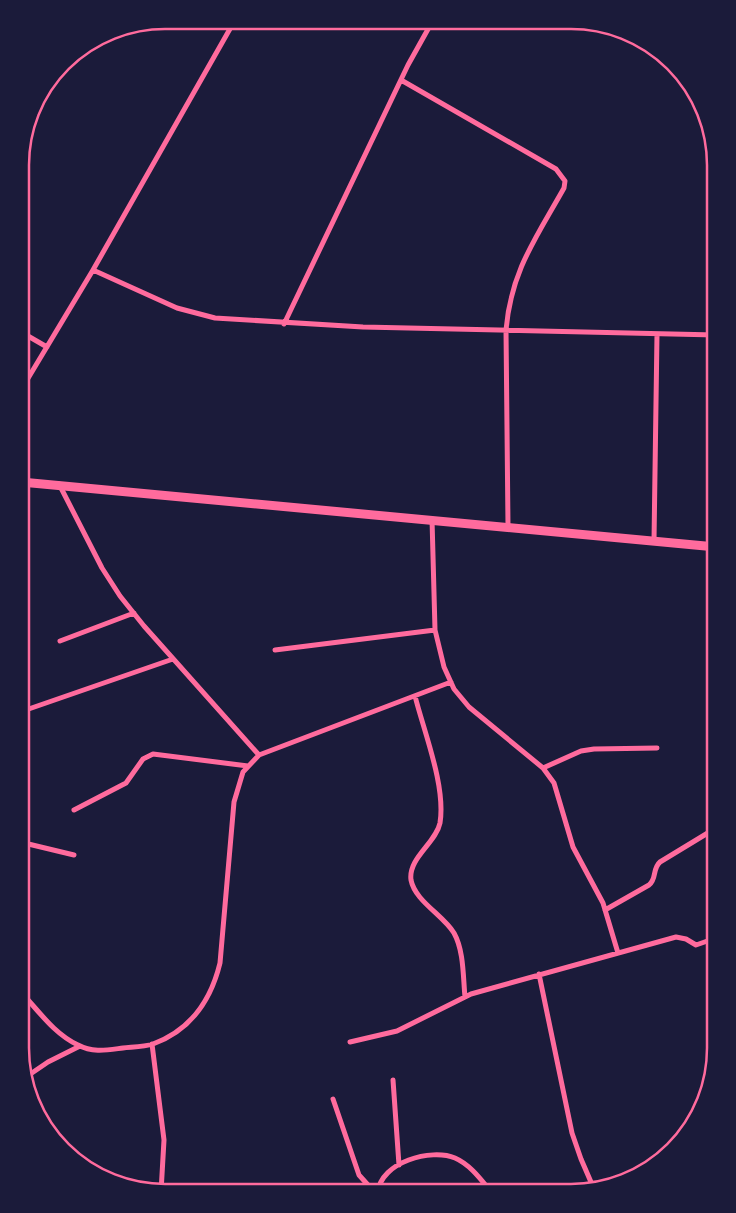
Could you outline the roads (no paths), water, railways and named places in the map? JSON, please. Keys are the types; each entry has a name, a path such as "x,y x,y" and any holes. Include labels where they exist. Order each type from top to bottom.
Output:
{"street":[{"path":"29,377 93,270 230,29"},
{"path":"284,324 401,80 428,29"},
{"path":"401,80 556,169 565,181 564,188 522,262 508,302 506,330 508,526"},
{"path":"93,270 194,313 215,318 284,324 707,335"},
{"path":"654,541 657,334"},
{"path":"29,337 47,347"},
{"path":"29,482 707,546"},
{"path":"58,484 102,568 134,614 259,755"},
{"path":"432,519 435,630 438,649 451,682 469,707 542,768 554,783 572,847 605,910 618,953"},
{"path":"60,641 134,614"},
{"path":"275,650 435,630"},
{"path":"29,709 173,659"},
{"path":"29,1001 54,1029 65,1038 95,1051 152,1044 180,1030 195,1016 208,999 216,982 223,938 234,802 239,783 248,766 259,755 451,682"},
{"path":"415,696 435,774 440,822 435,836 414,864 411,878 413,886 419,895 454,934 459,948 465,997"},
{"path":"542,768 581,751 657,748"},
{"path":"74,810 126,783 143,759 153,754 248,766"},
{"path":"605,910 649,886 654,880 655,868 660,862 707,833"},
{"path":"29,844 74,855"},
{"path":"350,1042 396,1031 465,997 538,974 676,937 686,939 696,945 707,941"},
{"path":"538,974 572,1133 581,1160 592,1183"},
{"path":"152,1044 164,1140 161,1184"},
{"path":"31,1074 48,1062 80,1046"},
{"path":"393,1080 399,1165"},
{"path":"333,1099 359,1175 367,1184"},
{"path":"382,1184 388,1172 399,1165 434,1155 445,1155 465,1163 484,1184"}]}
